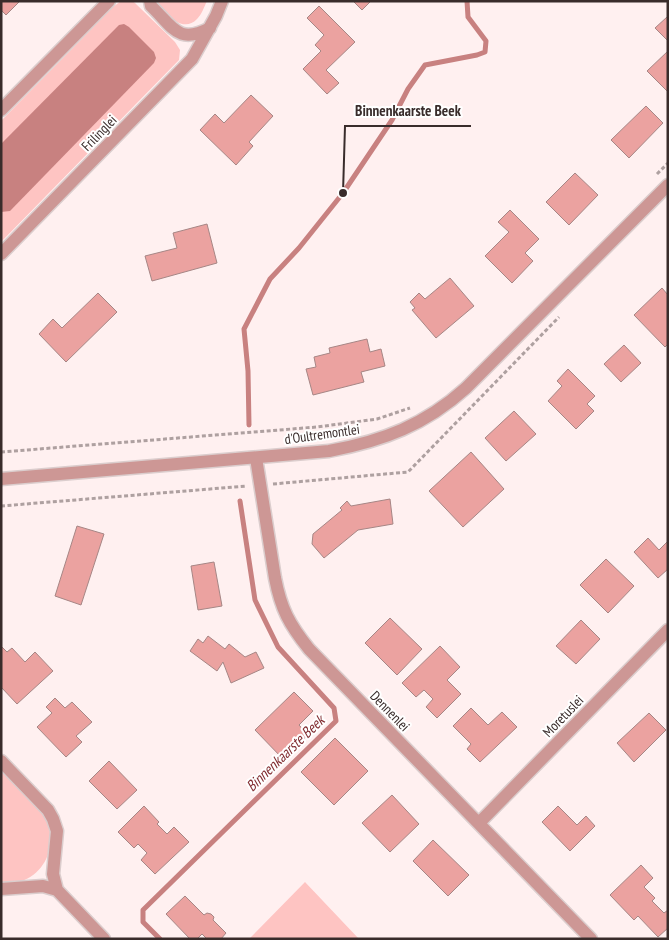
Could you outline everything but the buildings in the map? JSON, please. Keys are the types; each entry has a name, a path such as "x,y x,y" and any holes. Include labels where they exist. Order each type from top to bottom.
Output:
{"street":[{"path":"1,110 109,1"},
{"path":"150,1 151,6 180,34 189,36 210,28"},
{"name":"Frilinglei","path":"1,254 192,59 210,28 222,1"},
{"name":"d'Oultremontlei","path":"1,479 330,451 360,446 390,436 417,424 447,406 668,185"},
{"name":"Dennenlei","path":"256,458 279,597 292,629 309,649 591,939"},
{"name":"Moretuslei","path":"479,823 668,630"},
{"path":"1,761 48,810 53,818 57,831 53,874 57,890 104,939"},
{"path":"1,889 36,885 57,890"}],"path":[{"path":"654,176 668,162"},
{"path":"1,506 408,472 560,316"},
{"path":"1,452 326,426 376,419 416,405"}],"shaded area":[{"path":"121,1 132,1 135,3 175,42 180,50 179,60 1,242 1,121"},
{"path":"157,1 207,1 197,19 192,23 186,24 174,20"},
{"path":"124,24 154,52 156,58 154,63 10,211 1,212 1,144 119,25"},
{"path":"1,769 40,808 48,821 50,830 50,849 42,865 37,872 29,877 13,883 1,883"},
{"path":"305,882 359,939 249,939"}],"waterway":[{"name":"Binnenkaarste Beek","path":"249,425 248,371 244,329 270,279 299,248 343,193 392,120 408,89 425,65 485,52 486,41 468,17 467,1"},
{"name":"Binnenkaarste Beek","path":"160,939 143,922 143,910 336,721 334,708 278,647 255,600 240,501"}],"place":[{"name":"Binnenkaarste Beek","path":"343,193"}]}
